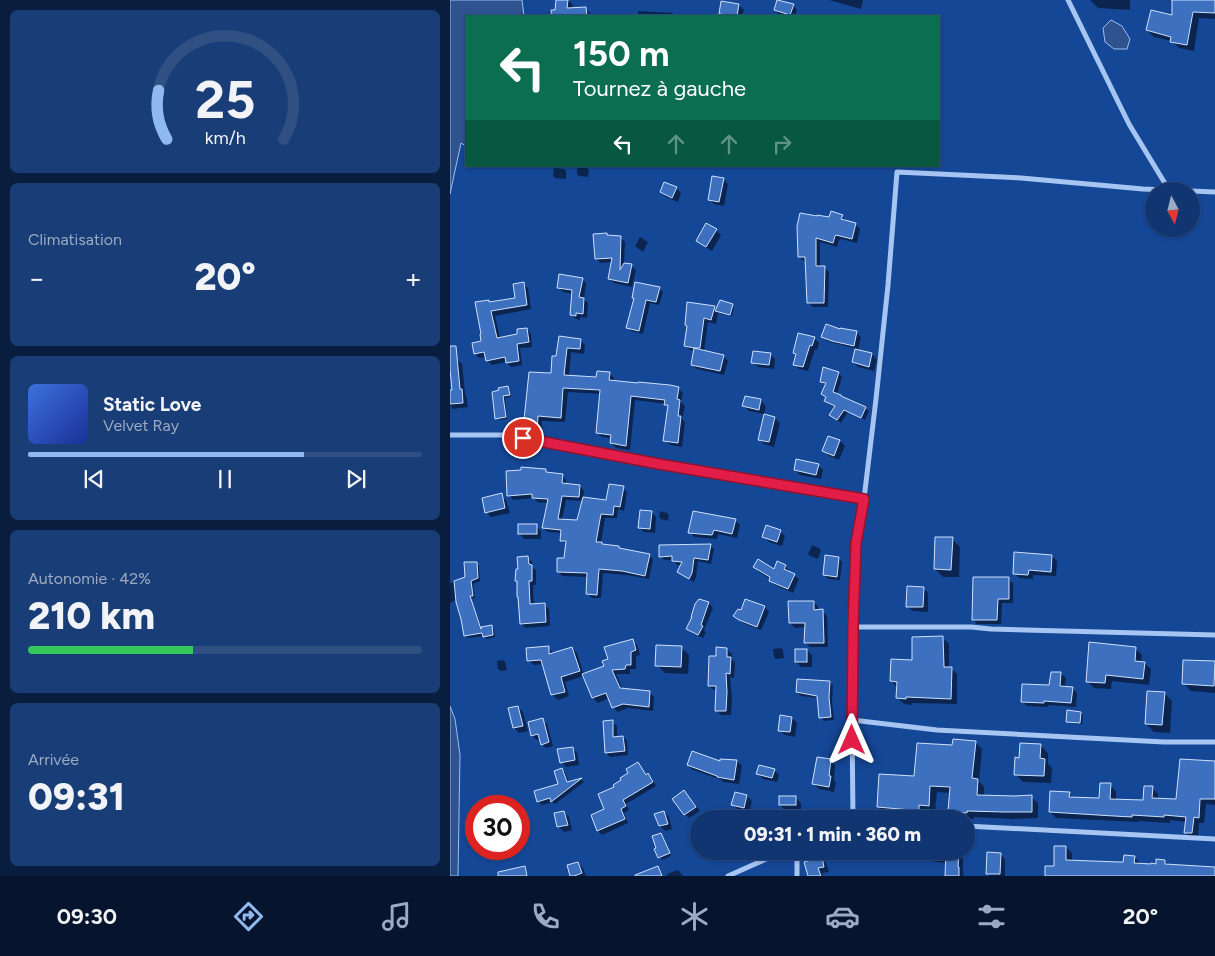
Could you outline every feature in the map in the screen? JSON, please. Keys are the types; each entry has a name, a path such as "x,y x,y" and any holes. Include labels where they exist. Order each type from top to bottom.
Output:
{"street":[{"path":"1068,0 1128,124 1164,182"},
{"path":"853,810 853,627 856,543 864,499 876,399 897,172 1021,178 1145,189"},
{"path":"1200,191 1215,192"},
{"path":"450,435 504,435 864,499"},
{"path":"853,627 971,627 1215,635"},
{"path":"852,720 947,731 1164,742 1215,742"},
{"path":"975,826 1215,839"},
{"path":"728,876 764,860"},
{"path":"797,860 797,876"}],"water":[{"path":"450,0 522,0 524,15 465,15 465,145 461,143 450,194"},
{"path":"1111,20 1122,26 1130,39 1127,49 1114,49 1105,42 1103,28"},
{"path":"450,706 455,719 460,755 458,876 450,876"}],"building":[{"path":"556,0 568,0 567,8 586,7 587,15 551,15 551,10 555,10"},
{"path":"777,0 794,4 790,15 774,10"},
{"path":"1172,0 1215,0 1215,13 1193,12 1187,45 1170,42 1171,37 1146,30 1151,10 1172,15"},
{"path":"721,1 739,4 737,15 719,14"},
{"path":"712,176 724,178 719,202 708,200"},
{"path":"664,182 677,187 672,198 660,192"},
{"path":"831,211 843,215 841,219 856,223 852,239 836,235 833,243 816,238 816,266 825,266 824,303 807,303 805,257 798,257 797,226 800,213 829,217"},
{"path":"706,223 717,229 706,247 696,241"},
{"path":"607,233 607,235 621,236 620,270 624,263 632,264 628,283 608,279 612,258 595,259 593,234"},
{"path":"559,274 583,278 579,297 584,298 583,314 576,313 576,316 570,315 572,290 557,288"},
{"path":"524,282 527,305 491,311 497,338 517,334 517,329 527,328 529,342 517,344 519,361 506,363 505,357 486,361 484,352 474,354 472,343 481,341 475,302 515,298 513,284"},
{"path":"635,282 660,287 656,302 646,300 639,331 626,328 634,298 632,298"},
{"path":"720,300 733,304 730,315 715,311"},
{"path":"687,302 715,306 711,320 704,318 700,348 684,346 687,326 685,325"},
{"path":"826,324 840,329 857,331 854,346 821,337"},
{"path":"798,333 815,337 812,346 810,345 803,367 793,365 796,354 793,353"},
{"path":"559,336 581,339 580,349 567,348 564,375 596,377 597,371 610,372 609,380 679,387 677,399 680,400 678,416 681,416 678,443 663,441 668,405 664,405 665,400 631,396 626,446 610,443 611,435 596,433 600,390 563,388 561,418 538,416 537,430 523,429 529,372 551,373 552,356 556,356"},
{"path":"450,346 456,346 463,403 450,404 450,390 452,390"},
{"path":"694,348 724,355 720,371 691,365"},
{"path":"855,349 872,353 869,367 852,362"},
{"path":"753,351 771,353 769,365 751,363"},
{"path":"823,367 839,372 833,392 866,407 861,418 844,410 837,420 829,415 835,406 824,401 826,397 821,394 826,383 820,382"},
{"path":"508,386 510,395 503,396 506,417 495,419 492,392 499,390 498,388"},
{"path":"745,396 761,399 759,410 742,406"},
{"path":"764,414 775,417 769,442 758,440"},
{"path":"828,436 840,440 834,456 822,451"},
{"path":"796,459 819,464 816,475 794,470"},
{"path":"521,467 546,469 546,472 563,474 562,483 580,485 579,497 562,496 558,519 577,520 583,497 606,500 609,484 624,486 620,507 614,506 613,515 601,514 596,542 650,554 645,576 599,569 597,595 586,594 587,573 557,572 557,558 564,558 566,541 560,541 561,530 542,528 548,499 532,498 532,494 507,496 506,471 521,470"},
{"path":"502,493 505,508 485,513 482,498"},
{"path":"640,510 652,511 650,529 638,528"},
{"path":"693,511 736,519 732,534 714,530 712,535 688,533"},
{"path":"518,524 537,524 537,534 518,534"},
{"path":"766,525 781,530 777,542 762,537"},
{"path":"935,537 953,537 951,570 934,569"},
{"path":"711,544 708,560 694,558 692,573 689,579 677,572 682,562 672,561 672,556 659,557 659,545"},
{"path":"1014,552 1052,555 1051,572 1029,570 1028,575 1013,574"},
{"path":"825,555 839,557 837,577 823,575"},
{"path":"528,556 529,564 532,565 532,581 529,581 530,604 545,603 546,622 520,624 517,581 515,581 516,569 518,569 517,557"},
{"path":"758,559 774,569 777,561 786,565 784,569 795,574 788,589 769,581 770,577 753,567"},
{"path":"464,562 477,562 478,578 471,581 473,596 470,596 481,629 481,627 492,625 493,635 483,637 482,633 464,636 456,602 454,581 465,577"},
{"path":"973,577 1009,577 1009,599 998,599 997,620 972,620"},
{"path":"907,586 924,587 923,607 906,607"},
{"path":"699,599 709,602 701,625 703,626 698,635 686,629 692,617 695,604"},
{"path":"745,599 765,606 757,627 733,616 738,609 741,610"},
{"path":"788,601 814,601 814,610 823,609 824,643 804,643 805,623 789,623"},
{"path":"943,636 944,667 952,667 951,699 896,698 897,682 890,681 891,659 912,660 912,637"},
{"path":"633,639 636,650 631,652 631,665 626,665 625,669 612,670 620,688 650,691 649,707 623,704 612,708 606,693 592,698 582,674 604,666 602,661 608,659 604,647"},
{"path":"1089,642 1136,647 1135,661 1145,662 1143,679 1106,675 1105,683 1086,682"},
{"path":"656,645 682,646 681,667 655,666"},
{"path":"549,646 549,654 572,647 580,671 561,677 565,692 551,695 541,660 527,661 526,648"},
{"path":"716,647 727,648 727,657 731,657 730,674 726,673 726,711 715,711 716,686 708,686 709,656 716,656"},
{"path":"795,649 807,649 807,662 795,662"},
{"path":"1183,660 1215,661 1214,686 1182,684"},
{"path":"1051,672 1061,672 1060,686 1073,687 1071,703 1021,702 1022,684 1049,685"},
{"path":"797,679 830,681 831,717 819,718 817,696 796,692"},
{"path":"1147,691 1165,692 1162,725 1145,724"},
{"path":"518,706 523,726 513,728 508,708"},
{"path":"1067,710 1081,712 1080,723 1066,722"},
{"path":"780,715 792,717 790,732 778,731"},
{"path":"543,718 549,742 541,745 538,734 531,736 528,722"},
{"path":"613,720 613,737 623,736 625,751 605,753 603,721"},
{"path":"953,739 976,741 972,778 978,779 977,795 1032,795 1032,812 948,810 950,787 930,786 929,806 919,805 919,810 877,807 879,774 914,776 917,743 952,745"},
{"path":"1020,743 1041,744 1040,758 1045,759 1044,776 1014,775 1015,757 1019,758"},
{"path":"573,747 575,760 560,763 557,749"},
{"path":"692,751 720,761 720,759 737,760 734,780 717,777 687,765"},
{"path":"817,757 831,759 829,787 812,784"},
{"path":"1180,759 1215,761 1215,799 1200,799 1199,818 1194,817 1192,833 1184,833 1186,817 1132,815 1132,817 1049,812 1050,791 1070,792 1069,797 1099,798 1100,783 1111,783 1110,799 1143,800 1144,786 1153,786 1152,798 1176,799"},
{"path":"638,762 653,782 623,800 626,806 621,809 625,819 597,831 591,815 604,809 598,794 614,787 613,785 621,780 620,778 628,773 626,769"},
{"path":"759,765 775,769 772,778 756,774"},
{"path":"562,768 567,782 582,778 551,802 550,798 537,802 534,791 558,784 554,771"},
{"path":"684,790 696,807 684,815 672,799"},
{"path":"735,792 747,795 744,808 731,805"},
{"path":"779,796 796,796 796,805 779,805"},
{"path":"564,811 568,825 557,827 554,813"},
{"path":"664,811 668,824 659,826 654,814"},
{"path":"661,833 670,853 658,858 652,836"},
{"path":"1054,846 1066,846 1066,860 1123,862 1124,855 1135,856 1134,863 1156,864 1156,859 1165,860 1165,864 1215,867 1215,876 1045,876 1045,866 1054,866"},
{"path":"987,852 1001,853 1000,874 986,874"},
{"path":"823,860 824,867 818,868 821,876 808,876 804,862"},
{"path":"946,860 958,860 959,876 945,876"},
{"path":"578,862 582,873 570,876 567,865"},
{"path":"525,866 527,876 498,876 498,872"},
{"path":"658,866 662,876 635,876 635,875"}],"route":[{"path":"523,438 659,464 864,499 856,543 852,740"}]}
